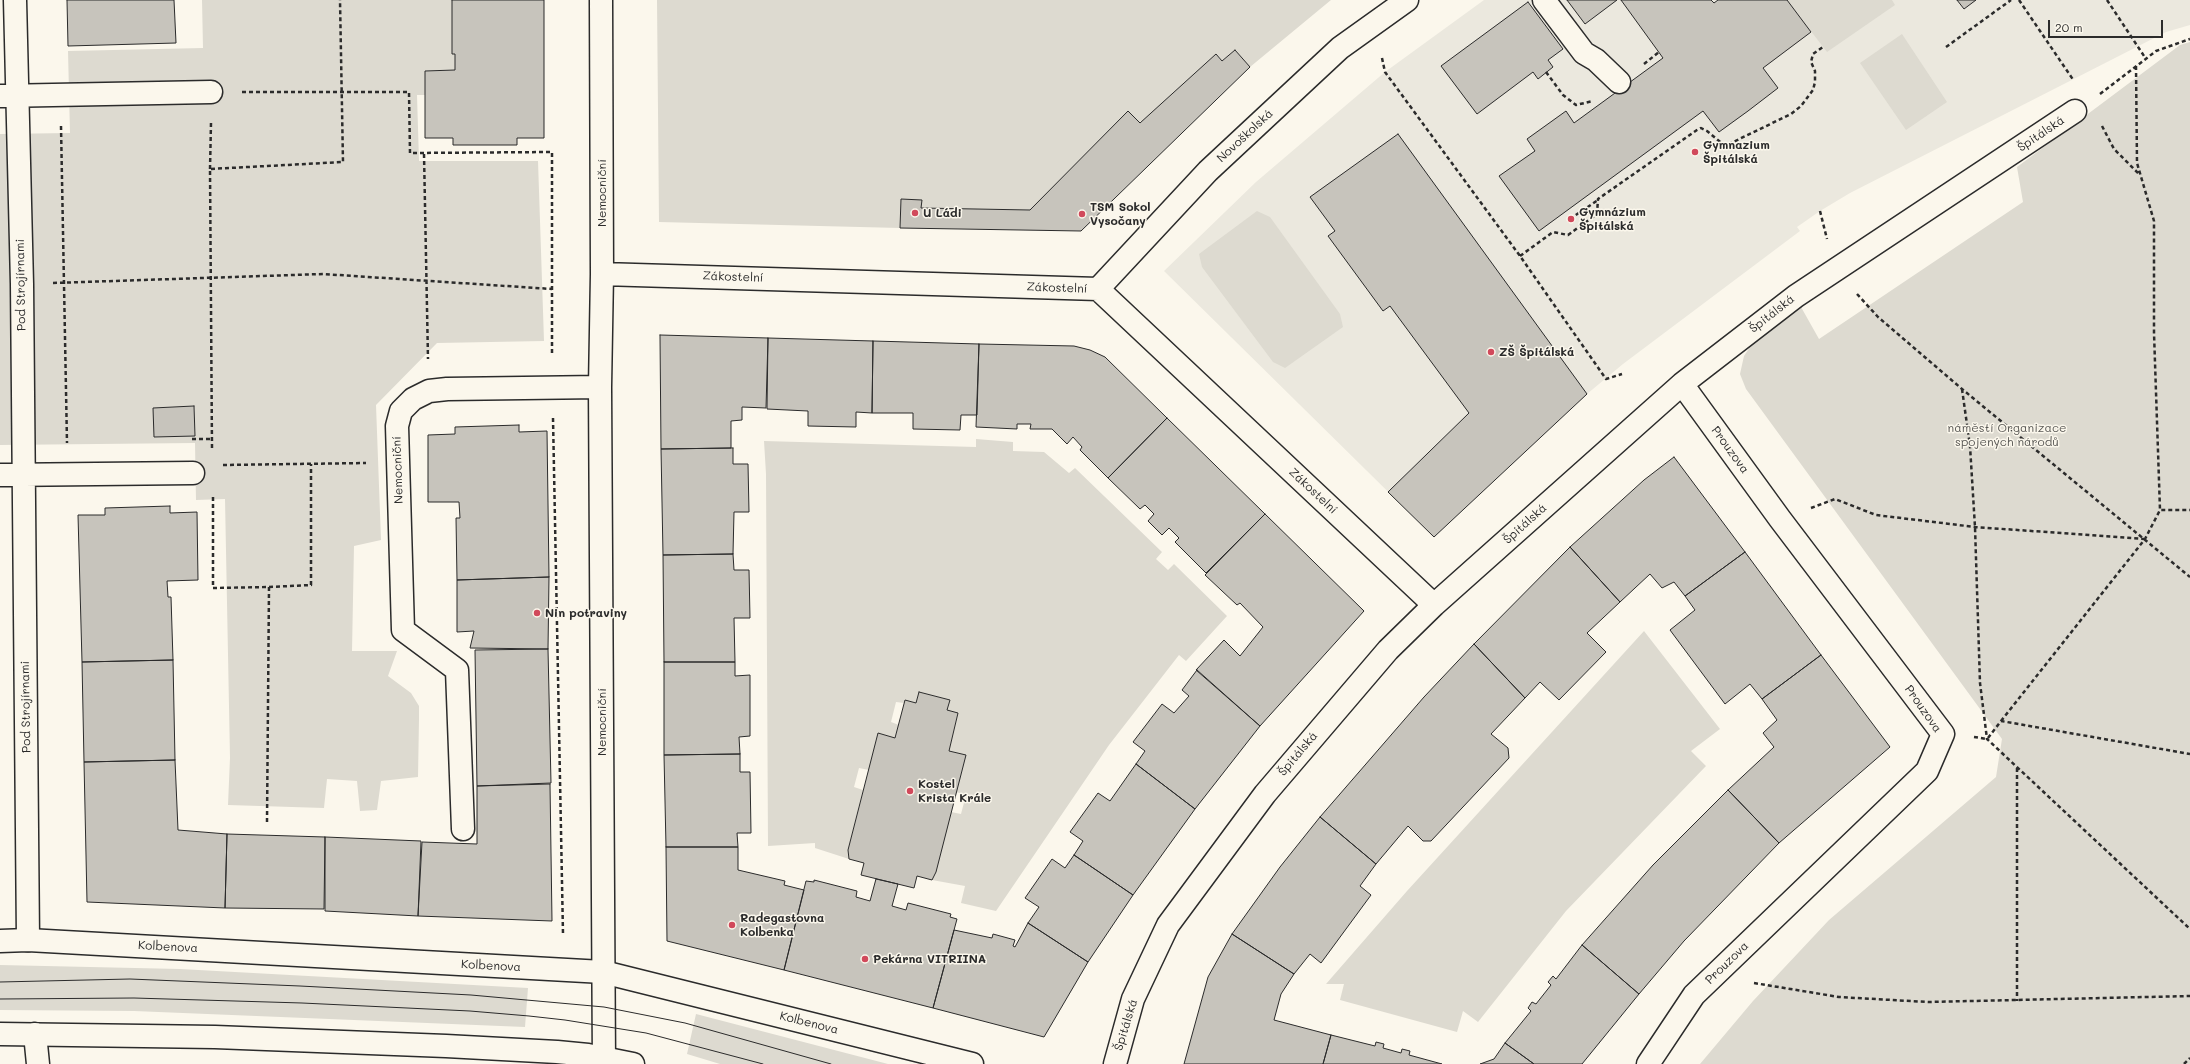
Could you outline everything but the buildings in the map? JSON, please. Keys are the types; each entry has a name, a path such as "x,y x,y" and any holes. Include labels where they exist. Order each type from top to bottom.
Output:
{"street":[{"name":"Pod Strojírnami","path":"15,0 9,95 22,284 28,940"},
{"name":"Nemocniční","path":"601,0 602,274 600,387 604,1061"},
{"name":"Novoškolská","path":"1098,289 1208,171 1340,48 1407,0"},
{"path":"1544,0 1584,53 1596,60 1619,82"},
{"path":"9,95 211,92"},
{"name":"Špitálská","path":"1114,1064 1133,998 1168,925 1265,794 1388,650 1434,606 1682,384 1796,296 2075,111"},
{"name":"Zákostelní","path":"602,274 1098,289 1434,606"},
{"name":"Prouzova","path":"1648,1064 1694,995 1927,771 1943,734 1780,519 1682,384"},
{"name":"Nemocniční","path":"463,829 457,670 403,630 397,426 401,411 413,399 429,391 447,389 600,387"},
{"path":"0,475 68,473 193,473"},
{"name":"Kolbenova","path":"0,941 28,940 603,972 972,1064"},
{"path":"0,1034 215,1037 446,1046 557,1052 604,1061 633,1064"},
{"path":"35,1034 38,1064"}],"path":[{"path":"210,169 343,162 340,0"},
{"path":"1946,47 2011,0"},
{"path":"2019,0 2076,83"},
{"path":"2107,0 2146,59"},
{"path":"1375,24 1385,72 1520,256 1606,379 1622,374"},
{"path":"2095,97 2156,51 2190,40"},
{"path":"1570,219 1697,130 1702,128 1726,146 1791,114 1801,106 1813,90 1815,71 1812,62 1813,54 1823,47"},
{"path":"1987,738 2145,539 2160,510 2154,333 2154,221 2137,163 2136,66"},
{"path":"211,92 210,169 212,452"},
{"path":"60,94 68,473"},
{"path":"2100,122 2114,149 2141,177"},
{"path":"424,154 429,391"},
{"path":"1520,256 1553,232 1568,235 1597,214 1598,199"},
{"path":"22,284 324,274 552,289"},
{"path":"1870,308 1962,389 2145,539 2190,578"},
{"path":"1962,389 1970,446 1975,527 1980,683 1987,738 2017,768 2190,929"},
{"path":"220,465 398,462"},
{"path":"213,496 214,588 311,585 311,464"},
{"path":"1780,519 1834,499 1876,515 1975,527 2145,539"},
{"path":"2160,510 2190,510"},
{"path":"267,822 269,587"},
{"path":"2001,721 2190,754"},
{"path":"2017,768 2017,1001"},
{"path":"1754,983 1839,997 1928,1002 2190,996"},
{"path":"2184,1064 2190,1058"}],"shaded area":[{"path":"1484,0 2190,0 2190,25 2166,32 1850,193 1820,211 1797,227 1800,231 1623,364 1587,394 1434,537 1164,271 1256,182 1385,72"}],"green space":[{"path":"202,0 452,0 452,54 455,54 455,70 425,71 425,95 417,95 419,161 538,161 544,341 437,343 376,405 381,540 354,546 352,651 397,651 388,676 411,693 419,706 418,777 381,781 377,810 360,811 357,781 327,779 324,808 228,805 230,758 225,499 196,500 195,443 0,445 0,134 70,133 68,51 203,48","holes":["194,407 195,436 154,437 154,408"]},
{"path":"657,0 1331,0 1250,67 1235,50 1222,61 1216,54 1143,123 1141,121 1030,210 921,208 921,200 901,200 900,228 659,222"},
{"path":"1787,0 1892,0 1895,5 1827,52"},
{"path":"1902,34 1947,102 1906,130 1860,63"},
{"name":"náměstí Organizace spojených národů","path":"2190,42 2190,1064 1700,1064 1753,1001 1829,920 1996,777 2002,739 1746,389 1740,374 1744,356 1752,344 1801,307 1819,339 2023,202 2017,167 2180,45"},
{"path":"1257,211 1270,217 1340,314 1343,327 1285,368 1273,362 1202,267 1199,254"},
{"path":"976,439 1013,442 1013,451 1044,452 1069,473 1075,468 1162,552 1156,559 1168,570 1174,564 1227,616 1186,661 1179,655 1109,745 996,911 961,903 965,886 932,880 951,812 961,814 966,795 956,792 966,755 949,751 958,714 947,710 950,700 919,692 916,703 905,700 904,703 896,702 891,722 899,725 895,738 878,733 869,770 859,768 854,787 863,790 848,850 849,859 815,848 815,843 768,846 766,474 764,441 976,447"},
{"path":"1644,631 1720,729 1691,751 1706,766 1566,911 1478,1022 1463,1011 1457,1032 1340,1000 1344,984 1326,984 1407,891"},
{"path":"0,965 180,969 528,988 525,1027 134,1011 0,1010"},
{"path":"696,1014 888,1064 720,1064 687,1054"}],"tram line":[{"path":"0,982 130,979 300,986 471,995 604,1007 685,1023 831,1064"},
{"path":"0,999 134,998 302,1003 470,1011 529,1016 565,1020 646,1033 763,1064"}],"place":[{"name":"Gymnazium Špitálská","path":"1695,152"},
{"name":"U Ládi","path":"915,213"},
{"name":"TSM Sokol Vysočany","path":"1082,214"},
{"name":"Gymnázium Špitálská","path":"1571,219"},
{"name":"ZŠ Špitálská","path":"1491,352"},
{"name":"Nin potraviny","path":"537,613"},
{"name":"Kostel Krista Krále","path":"910,791"},
{"name":"Radegastovna Kolbenka","path":"732,925"},
{"name":"Pekárna VITRIINA","path":"865,959"}]}
